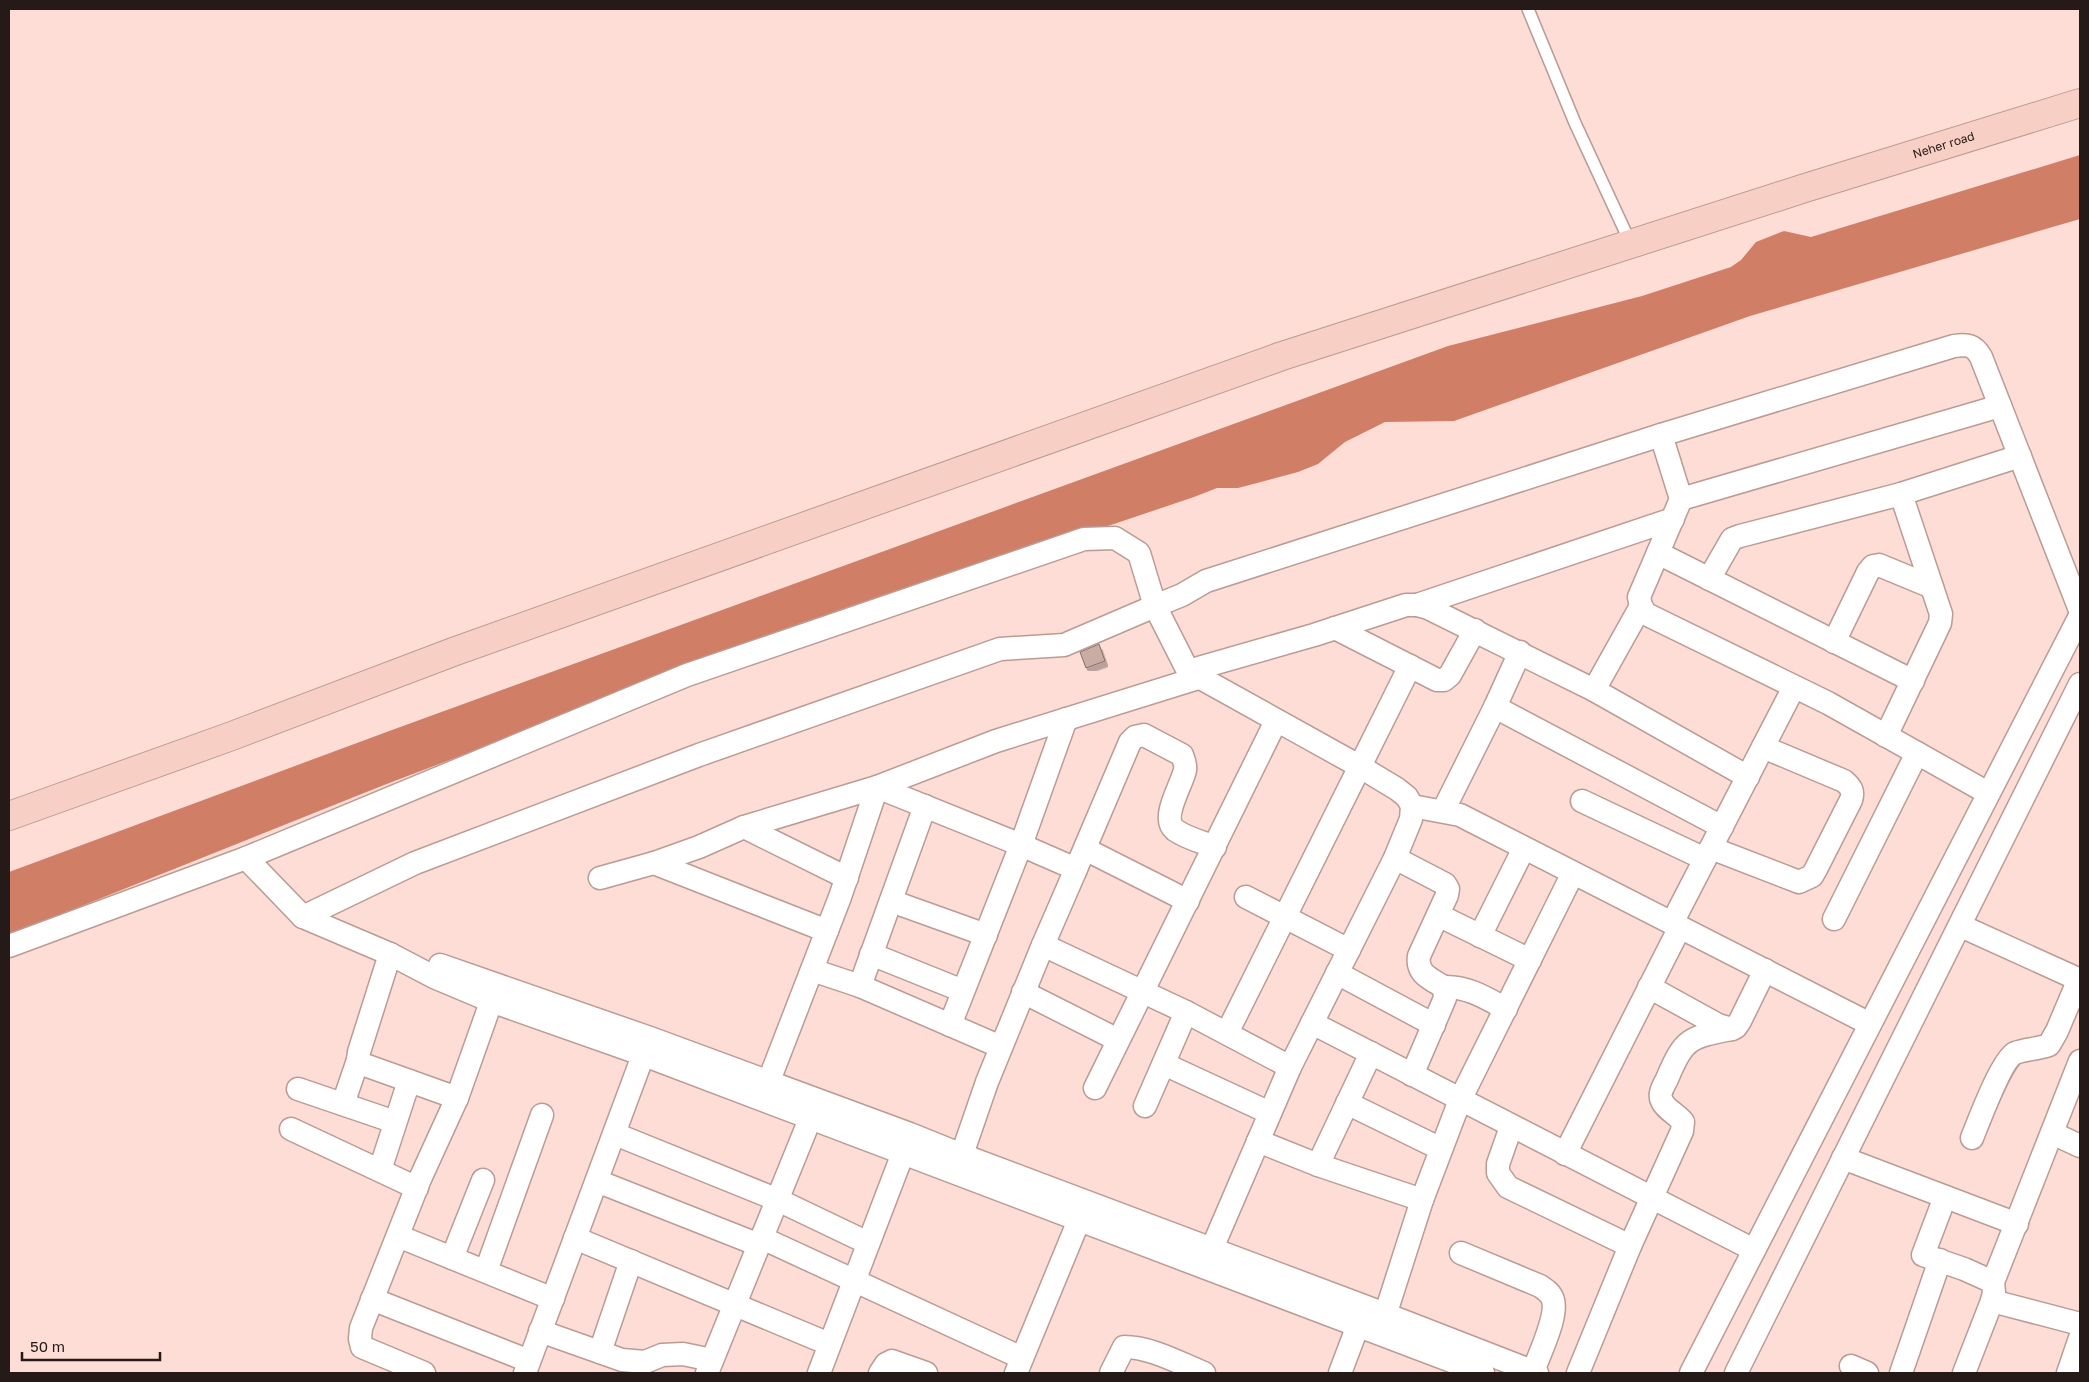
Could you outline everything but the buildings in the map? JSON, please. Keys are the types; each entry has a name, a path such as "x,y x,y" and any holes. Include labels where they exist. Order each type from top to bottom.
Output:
{"street":[{"name":"Neher road","path":"9,816 220,740 462,649 1273,359 1805,188 2080,103"},
{"path":"304,917 415,863 699,755 1000,649 1064,645 1182,595 1206,582 1661,434 1965,344 1977,350 2080,610"},
{"path":"1417,605 1677,509 2000,406"},
{"path":"1661,434 1677,509 1639,597 1641,606 1646,614 1794,686 1988,793"},
{"path":"1709,579 1732,539 1762,529 1901,494 2020,456"},
{"path":"1886,736 1940,623 1941,614 1901,494"},
{"path":"9,946 246,858 687,675 1084,539 1115,538 1139,553 1155,606 1193,674 1276,722 1359,766 1397,789 1412,806 1411,819 1395,858 1290,1067 1208,1258"},
{"path":"1658,553 1912,681"},
{"path":"1834,642 1868,572 1873,566 1879,564 1932,587"},
{"path":"600,878 654,863 699,847 744,827 877,787 996,741 1066,720 1193,674 1406,605 1428,608 1520,652 1594,690 1748,777"},
{"path":"1594,690 1641,606"},
{"path":"1691,1373 2080,616"},
{"path":"1335,628 1437,680 1444,680 1455,668 1475,630"},
{"path":"1442,811 1495,707 1520,652"},
{"path":"1227,1033 1410,666"},
{"path":"1736,1373 1961,926 2080,684"},
{"path":"1565,1154 1649,987 1708,853 1794,686"},
{"path":"1495,707 1722,827"},
{"path":"950,1025 1021,845 1066,720"},
{"path":"1095,1088 1276,722"},
{"path":"959,1164 1023,992 1130,742 1135,737 1144,736 1174,749 1182,755 1186,769 1170,812 1170,820 1173,828 1215,847"},
{"path":"1582,801 1708,853 1799,882 1812,876 1816,869 1851,800 1852,788 1844,781 1763,747"},
{"path":"1834,919 1917,753"},
{"path":"877,787 1021,845 1080,859 1188,900"},
{"path":"765,1091 847,878 877,787"},
{"path":"860,986 925,806"},
{"path":"1412,806 1460,815 1870,1024"},
{"path":"744,827 847,878"},
{"path":"1480,936 1524,848"},
{"path":"246,858 304,917 390,954 434,977 494,993 647,1046 1382,1324 1535,1372 1553,1316 1553,1299 1549,1292 1540,1286 1461,1253"},
{"path":"1395,858 1445,884 1448,889 1447,895 1418,956 1418,968 1444,987 1456,986 1470,990 1506,1009"},
{"path":"654,863 827,931"},
{"path":"1382,1324 1422,1200 1460,1100 1573,873"},
{"path":"1246,897 1349,950"},
{"path":"891,901 986,935"},
{"path":"1438,915 1530,960"},
{"path":"1961,926 2080,979 2049,1045 2014,1053 2009,1060 1996,1082 1972,1138"},
{"path":"1043,945 1142,990 1290,1067"},
{"path":"344,1104 358,1060 358,1052 390,954"},
{"path":"872,954 963,991"},
{"path":"812,970 860,986 1001,1047"},
{"path":"1578,1373 1630,1246 1682,1130 1683,1122 1662,1101 1661,1094 1674,1062 1683,1048 1692,1039 1736,1027 1765,970"},
{"path":"1337,973 1434,1025"},
{"path":"1412,1075 1445,998 1444,987"},
{"path":"1649,987 1718,1025 1732,1029"},
{"path":"1023,992 1118,1040"},
{"path":"424,1373 400,1369 362,1347 360,1339 361,1328 417,1188 457,1098 494,993"},
{"path":"1145,1106 1186,1012"},
{"path":"1312,1023 1754,1250"},
{"path":"372,1299 527,1367 647,1046"},
{"path":"1318,1165 1371,1053"},
{"path":"358,1060 362,1064 457,1098"},
{"path":"1964,1373 1992,1292 2052,1133 2076,1086 2080,1061"},
{"path":"1164,1064 1270,1113"},
{"path":"380,1170 409,1081"},
{"path":"298,1089 395,1122"},
{"path":"765,1091 810,1118 906,1144"},
{"path":"1346,1103 1441,1149"},
{"path":"486,1272 542,1115"},
{"path":"540,1332 622,1360 637,1363 662,1356 683,1354 710,1367 810,1118"},
{"path":"1511,1126 1498,1164 1498,1173 1508,1187 1630,1246"},
{"path":"291,1129 417,1188"},
{"path":"2052,1133 2080,1146"},
{"path":"614,1134 778,1200 868,1244"},
{"path":"1258,1141 1318,1165 1422,1200"},
{"path":"818,1373 906,1144"},
{"path":"1843,1158 2017,1224"},
{"path":"452,1258 483,1180"},
{"path":"597,1181 760,1241 853,1280 1019,1366 1082,1211"},
{"path":"1945,1197 1923,1255 1940,1260 1992,1292 2080,1324"},
{"path":"398,1236 553,1299"},
{"path":"576,1238 829,1344"},
{"path":"1901,1373 1940,1260"},
{"path":"600,1352 631,1261"},
{"path":"1340,1373 1361,1316"},
{"path":"1382,1324 1483,1373"},
{"path":"2068,1373 2080,1338"},
{"path":"1111,1373 1124,1347 1150,1351 1204,1373"},
{"path":"880,1373 886,1364 892,1361 926,1373"}],"lane":[{"path":"1528,9 1575,123 1631,244"}],"shaded area":[{"path":"2080,155 2080,219 1750,316 1454,421 1385,422 1345,442 1318,464 1298,472 1238,488 1217,488 752,646 384,785 9,935 9,872 392,730 1448,346 1642,296 1731,267 1741,260 1756,242 1784,231 1811,237"}]}
